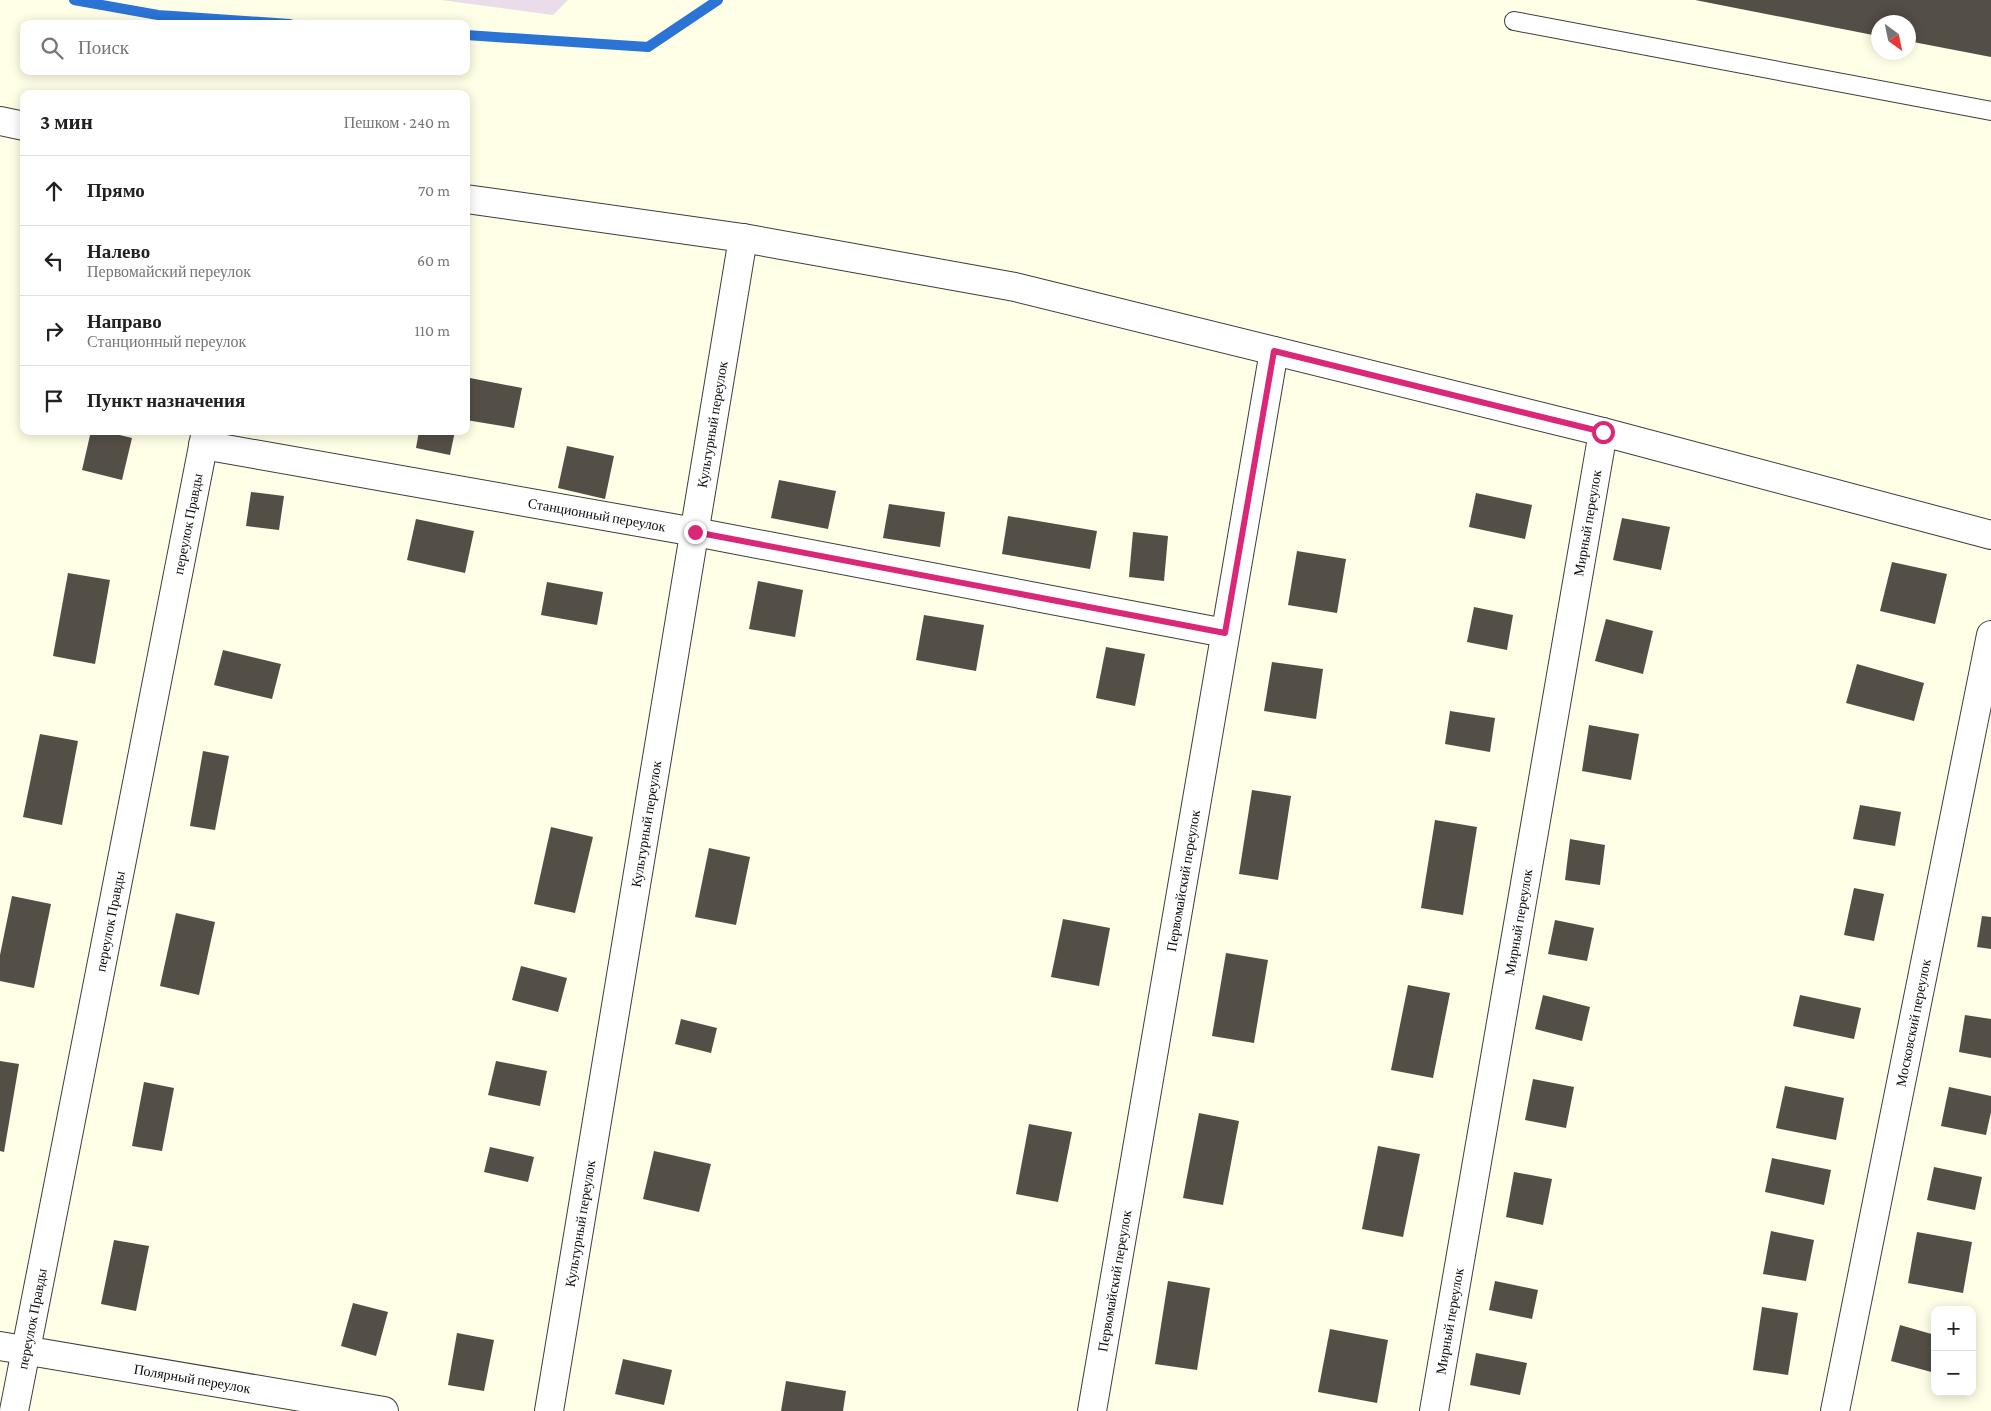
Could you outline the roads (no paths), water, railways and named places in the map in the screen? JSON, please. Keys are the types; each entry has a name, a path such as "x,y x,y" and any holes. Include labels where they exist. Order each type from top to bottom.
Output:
{"street":[{"path":"0,121 20,125"},
{"path":"470,200 743,238 1015,287 1603,432 1991,535"},
{"name":"Культурный переулок","path":"549,1411 743,238"},
{"name":"Первомайский переулок","path":"1092,1411 1274,351"},
{"name":"Мирный переулок","path":"1434,1411 1603,432"},
{"name":"Станционный переулок","path":"205,438 1225,633"},
{"name":"переулок Правды","path":"14,1411 13,1348 205,438"},
{"name":"Московский переулок","path":"1835,1411 1991,635"},
{"name":"Полярный переулок","path":"13,1348 384,1411"}],"lane":[{"path":"1514,21 1991,111"}],"waterway":[{"path":"74,0 158,15 231,20"},
{"path":"470,35 648,47 718,0"}]}
